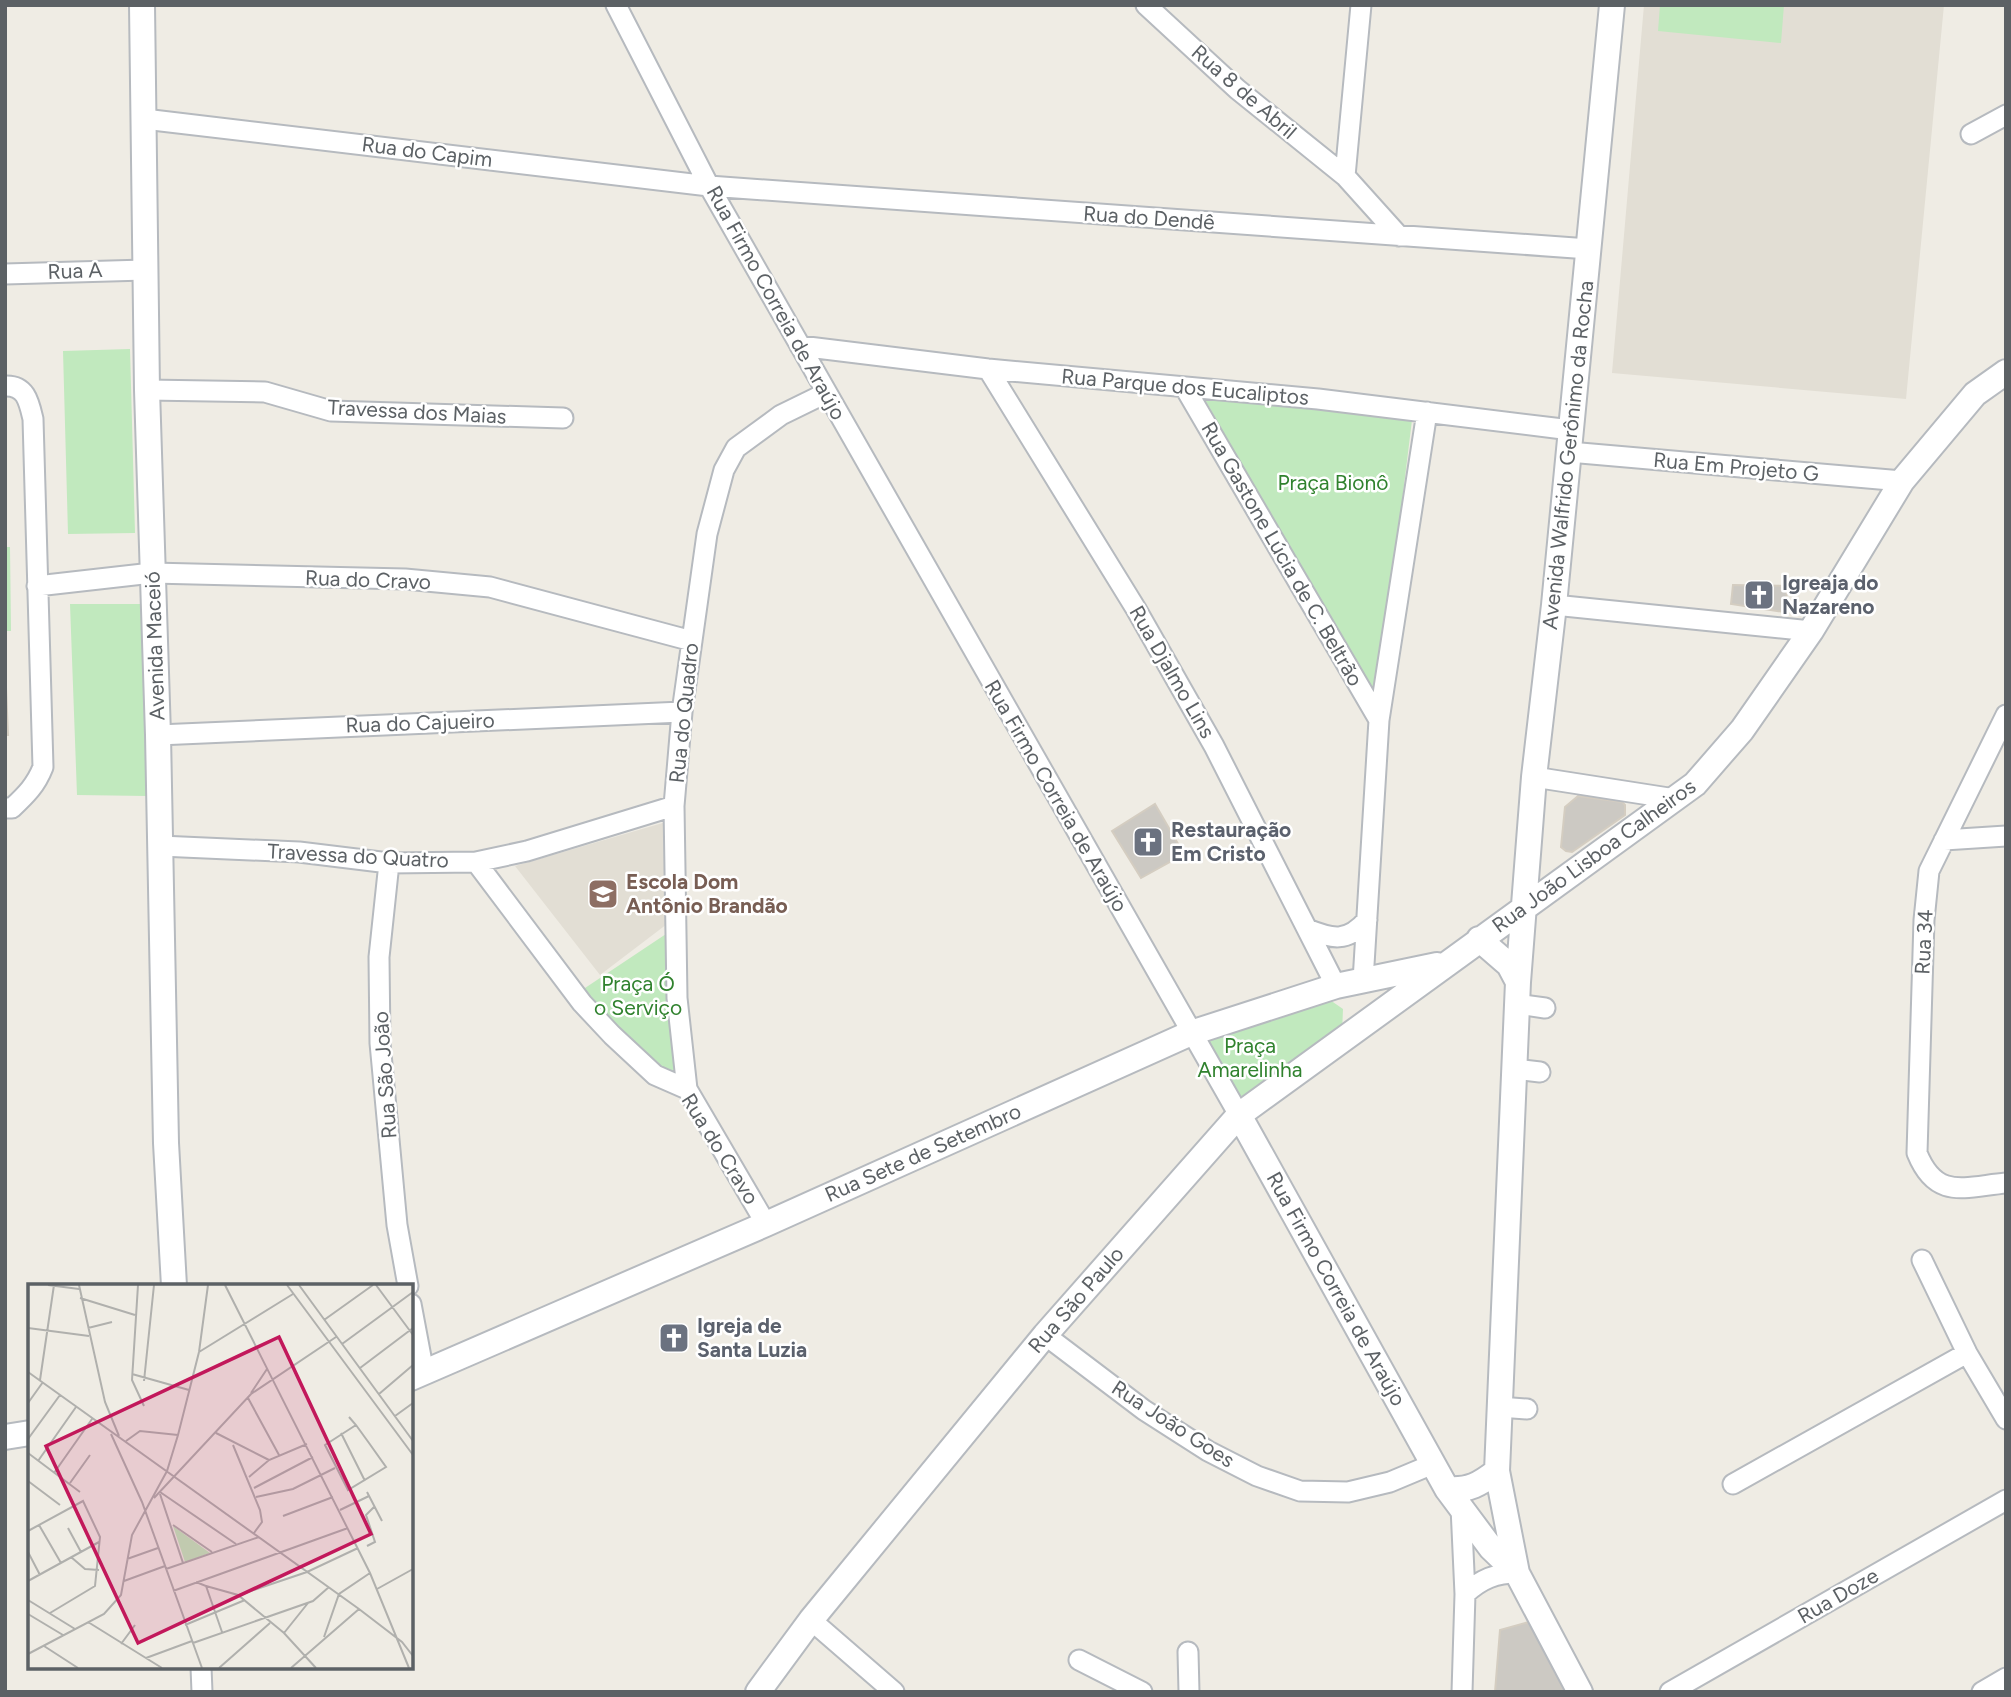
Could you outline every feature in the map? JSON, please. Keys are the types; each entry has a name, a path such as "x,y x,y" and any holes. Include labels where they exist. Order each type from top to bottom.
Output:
{"street":[{"name":"Avenida Maceió","path":"142,5 147,390 158,735 166,1143 174,1284"},
{"name":"Rua Firmo Correia de Araújo","path":"616,5 709,186 1239,1115 1433,1464 1491,1548 1517,1573"},
{"name":"Rua 8 de Abril","path":"1146,5 1237,89 1345,176 1399,236"},
{"path":"1345,176 1361,5"},
{"name":"Avenida Walfrido Gerônimo da Rocha","path":"1525,905 1534,777 1554,605 1612,5"},
{"path":"1971,134 2006,115"},
{"name":"Rua do Capim","path":"144,119 709,186"},
{"name":"Rua do Dendê","path":"709,186 1588,249"},
{"name":"Rua A","path":"5,274 145,270"},
{"name":"Rua Parque dos Eucaliptos","path":"800,346 988,369 1318,399 1427,412 1570,441"},
{"name":"Rua Djalmo Lins","path":"988,369 1136,609 1208,734 1336,986"},
{"name":"Rua João Lisboa Calheiros","path":"1448,963 1695,784 1742,730 1811,631 1902,481 1975,394 2006,372"},
{"path":"5,386 22,391 28,400 33,419 43,767 37,783 30,791 12,808 5,808"},
{"name":"Rua Gastone Lúcia de C. Beltrão","path":"1185,388 1380,720"},
{"name":"Travessa dos Maias","path":"147,390 265,392 331,411 563,418"},
{"name":"Rua do Quadro","path":"687,1089 677,998 674,806 682,712 707,534 724,470 736,448 781,415 827,393"},
{"path":"1363,981 1380,720 1427,412"},
{"name":"Rua Em Projeto G","path":"1570,441 1902,481"},
{"name":"Rua do Cravo","path":"37,586 152,573 405,579 490,587 692,641"},
{"path":"1554,605 1811,631"},
{"name":"Rua do Cajueiro","path":"158,735 682,712"},
{"name":"Rua 34","path":"2006,715 1929,871 1924,920 1917,1153 1925,1172 1934,1181 1950,1188 2006,1183"},
{"path":"1534,777 1675,799"},
{"name":"Travessa do Quatro","path":"160,846 299,852 388,863 477,862 527,851 674,806"},
{"path":"1944,840 2006,836"},
{"path":"1528,852 1562,871 1572,873"},
{"name":"Rua do Cravo","path":"477,862 582,1003 655,1075 687,1089 766,1224"},
{"name":"Rua São João","path":"388,863 379,957 380,1043 397,1225 408,1284"},
{"name":"Rua Firmo Correia de Araújo","path":"1525,905 1518,993 1497,1471 1517,1573 1580,1692"},
{"path":"1307,929 1330,938 1347,936 1367,920"},
{"path":"1479,939 1509,965 1518,993 1545,1007"},
{"name":"Rua Sete de Setembro","path":"418,1376 766,1224 1191,1033 1336,986 1448,963"},
{"name":"Rua São Paulo","path":"758,1692 811,1620 1045,1335 1239,1115 1448,963"},
{"path":"1336,986 1346,988 1361,1000 1362,1020 1356,1028"},
{"path":"1515,1069 1540,1072"},
{"path":"1922,1260 1967,1353 2006,1419"},
{"path":"413,1325 418,1376"},
{"name":"Rua João Goes","path":"1045,1335 1144,1410 1208,1451 1257,1476 1300,1491 1348,1492 1390,1482 1433,1464"},
{"path":"1733,1484 1967,1353"},
{"path":"1499,1407 1527,1409"},
{"path":"5,1437 28,1433"},
{"path":"1462,1692 1465,1594 1454,1498 1461,1490 1475,1488 1497,1471"},
{"name":"Rua Doze","path":"1671,1692 2006,1500"},
{"path":"1465,1594 1472,1587 1498,1573 1517,1573"},
{"path":"811,1620 894,1692"},
{"path":"1188,1652 1189,1692"},
{"path":"1079,1660 1142,1692"},
{"path":"201,1669 202,1692"},
{"path":"1982,1692 2006,1678"}],"shaded area":[{"path":"1644,5 1944,5 1906,399 1612,373"},
{"name":"Escola Dom Antônio Brandão","path":"666,822 671,921 600,975 515,866"}],"green space":[{"path":"1660,5 1784,5 1781,43 1658,31"},
{"path":"130,349 135,533 68,534 63,351"},
{"name":"Praça Bionô","path":"1204,398 1412,420 1377,706"},
{"path":"5,547 10,547 11,631 5,631"},
{"path":"70,604 141,604 147,796 77,795"},
{"name":"Praça Ó o Serviço","path":"669,932 682,1081 663,1075 582,990"},
{"name":"Praça Amarelinha","path":"1330,1000 1343,1009 1342,1033 1240,1107 1201,1039"}],"building":[{"name":"Igreaja do Nazareno","path":"1733,585 1788,586 1784,612 1731,604"},
{"path":"5,664 8,735 5,735"},
{"path":"1578,796 1622,802 1625,805 1625,815 1572,852 1561,847 1565,807"},
{"name":"Restauração Em Cristo","path":"1155,804 1184,854 1141,878 1112,831"},
{"path":"1529,1622 1567,1692 1495,1692 1500,1630"}],"place":[{"name":"Igreaja do Nazareno","path":"1759,595"},
{"name":"Restauração Em Cristo","path":"1148,842"},
{"name":"Escola Dom Antônio Brandão","path":"603,894"},
{"name":"Igreja de Santa Luzia","path":"674,1338"}]}
